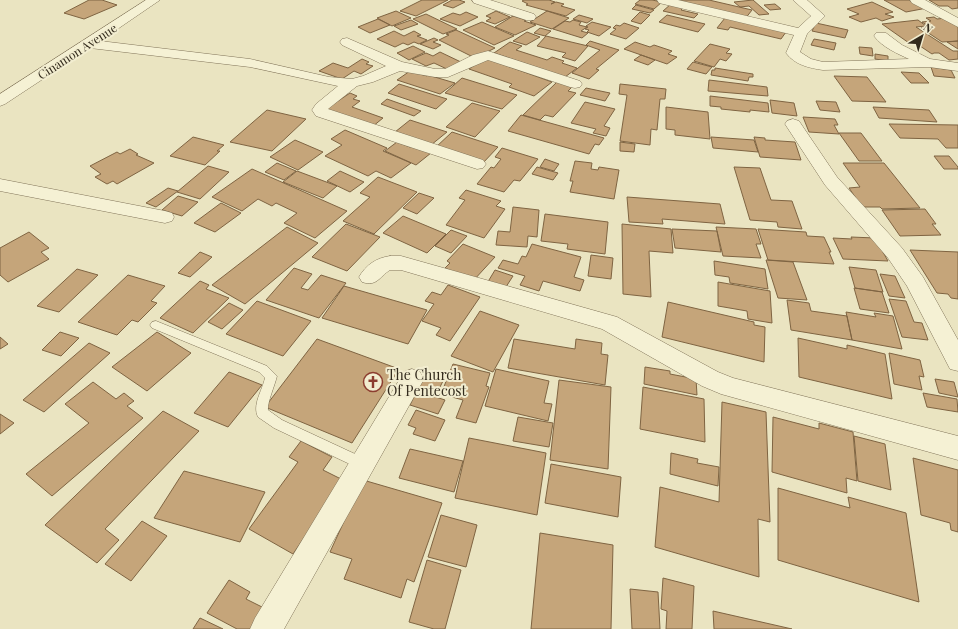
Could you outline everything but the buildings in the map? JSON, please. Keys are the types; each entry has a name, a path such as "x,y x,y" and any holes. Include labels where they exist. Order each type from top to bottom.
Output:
{"street":[{"name":"Cinamon Avenue","path":"0,102 154,0"},
{"path":"478,0 530,17"},
{"path":"668,0 801,33"},
{"path":"799,0 819,16 801,33 793,53 798,59 810,64 823,66 929,63 958,67"},
{"path":"916,0 958,24"},
{"path":"881,36 897,48 929,63"},
{"path":"347,42 398,66 418,71 448,73 478,58 488,55 575,84"},
{"path":"88,44 250,63 329,80 352,82 368,79 398,66"},
{"path":"352,82 321,107 320,110 322,113 478,164"},
{"path":"793,124 831,181 895,253 916,282 958,362"},
{"path":"0,185 164,217"},
{"path":"369,277 382,264 391,262 408,265 609,323 710,379 730,387 958,448"},
{"path":"266,629 412,379"}],"lane":[{"path":"156,325 264,369 271,376 268,390 260,405 262,413 278,424 363,464"}],"place":[{"name":"The Church Of Pentecost","path":"373,382"}]}
